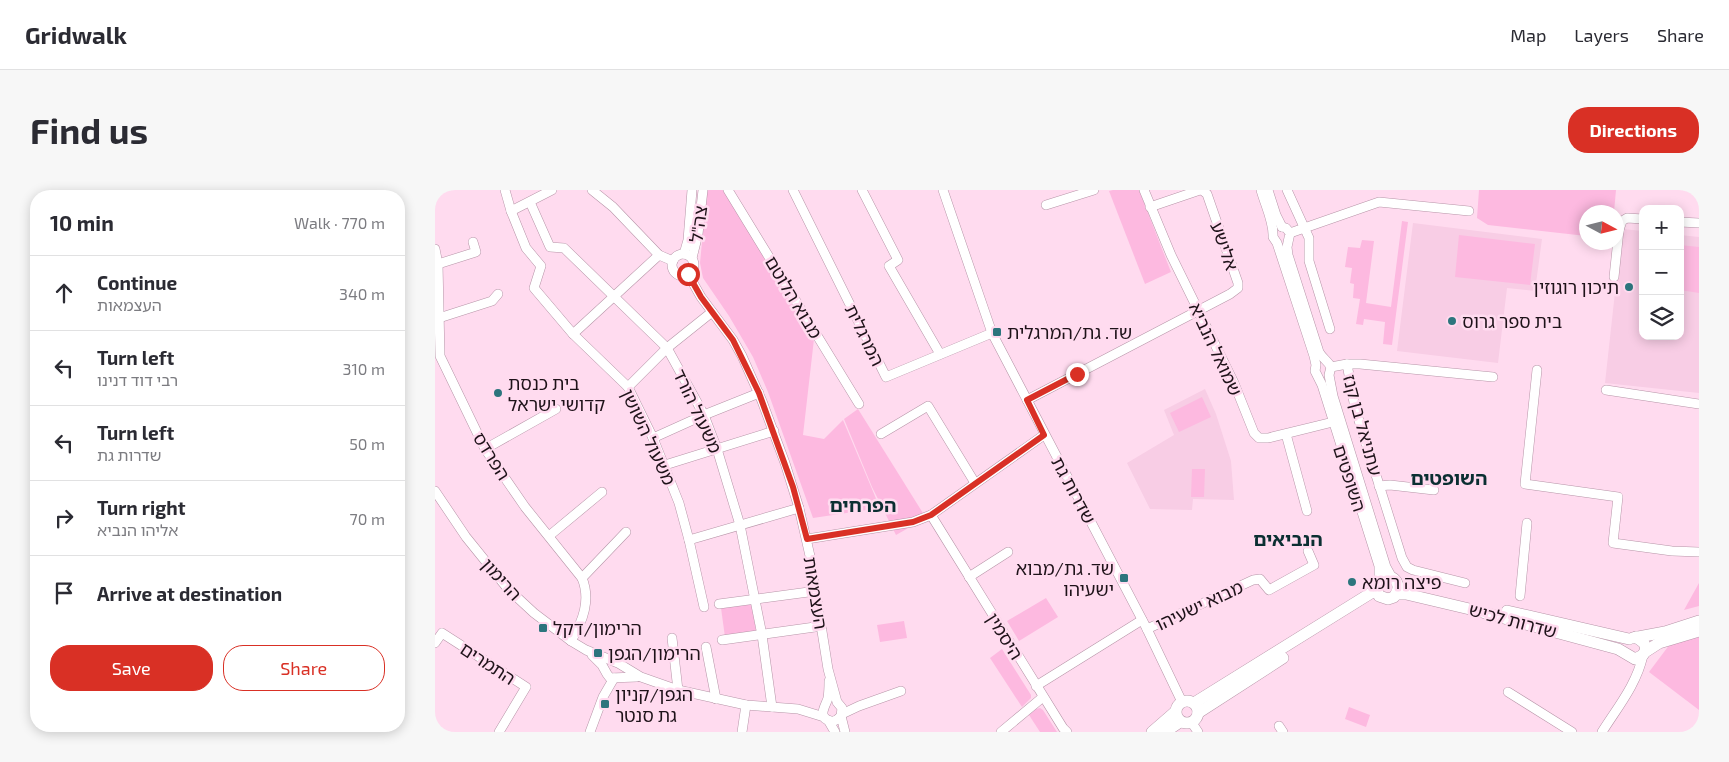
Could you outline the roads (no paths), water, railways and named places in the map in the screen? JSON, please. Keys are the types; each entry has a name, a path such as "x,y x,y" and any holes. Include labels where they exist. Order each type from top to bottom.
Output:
{"main road":[{"name":"שדרות לכיש","path":"1387,586 1633,638 1665,632 1699,621"},
{"name":"שדרות לכיש","path":"1387,586 1406,594 1478,611 1637,655"},
{"path":"1165,732 1190,717 1371,593 1387,586"},
{"path":"1637,655 1659,643 1699,631"},
{"path":"1633,638 1644,642 1637,655 1625,648 1633,638"},
{"path":"1182,702 1188,701 1190,717"},
{"path":"1152,732 1190,717"}],"street":[{"name":"משעול השושן","path":"505,190 511,211 526,248 541,266 534,288 573,334 628,387 653,438 679,503 704,607"},
{"path":"511,211 552,190"},
{"path":"592,190 624,218 659,255 673,261"},
{"name":"צה\"ל","path":"688,256 692,190"},
{"name":"צה\"ל","path":"688,256 698,234 703,190"},
{"name":"מבוא הלוטם","path":"728,190 859,404"},
{"name":"המרגלית","path":"793,190 886,377 992,333"},
{"path":"862,190 898,260 889,266 940,354"},
{"name":"שדרות גת","path":"943,190 992,333 1142,620 1182,702"},
{"path":"1046,205 1094,190"},
{"name":"שמואל הנביא","path":"1144,190 1171,255 1234,383 1254,433 1259,438 1286,434 1333,422"},
{"name":"אלישע","path":"1150,207 1201,190 1207,194 1238,283 1238,288 1198,310"},
{"path":"1261,190 1278,229"},
{"path":"1268,190 1276,215 1278,229 1273,237 1277,243 1283,244 1305,228 1379,202 1469,211"},
{"path":"1287,190 1290,200 1305,228 1310,244 1309,261 1330,329"},
{"name":"משעול הורד","path":"530,202 550,247 564,248 667,348 703,415 717,449 740,525 762,635 771,707"},
{"path":"1613,278 1619,230 1622,221 1627,218 1639,219"},
{"path":"1684,222 1699,223"},
{"path":"1278,229 1288,230 1289,238"},
{"name":"השופטים","path":"1289,238 1289,255 1315,341 1325,367 1325,377 1319,376 1387,586"},
{"path":"436,265 476,252 473,242"},
{"name":"השופטים","path":"1277,243 1325,367 1386,568 1387,586"},
{"name":"הפרדס","path":"435,249 439,318 438,357 485,449 525,506 582,578 586,588 587,599 581,623 571,641"},
{"path":"573,334 659,255"},
{"path":"679,255 688,256 694,267 688,274 683,275 675,272 673,261 679,255"},
{"name":"העצמאות","path":"688,274 701,297 733,340 759,393 774,431 799,508 807,539 828,670 828,692 825,704"},
{"path":"439,318 492,301 498,294"},
{"path":"1027,400 1198,310"},
{"path":"628,387 667,348 712,312"},
{"path":"1325,367 1347,364 1493,377"},
{"name":"עתניאל בן קנז","path":"1347,364 1355,408 1405,565 1413,570 1465,583"},
{"path":"1537,370 1525,484 1618,497 1613,543 1673,551 1699,552"},
{"path":"1606,390 1699,404"},
{"path":"653,438 703,415 759,393"},
{"path":"881,434 928,406 975,483"},
{"path":"485,449 556,409"},
{"path":"665,465 774,431"},
{"path":"1286,434 1307,511"},
{"path":"807,539 913,522 931,515 1044,435"},
{"name":"עתניאל בן קנז","path":"1379,486 1390,485 1434,490"},
{"name":"הרימון","path":"435,491 466,538 508,589 534,613 571,641 618,664 641,678"},
{"path":"549,536 602,492"},
{"path":"689,540 799,508"},
{"name":"היסמין","path":"931,515 1036,686 1067,732"},
{"path":"1520,596 1527,523"},
{"path":"582,578 626,532"},
{"name":"מבוא ישעיהו","path":"1147,630 1253,580 1260,580 1269,590 1314,565 1308,551"},
{"path":"969,577 1008,552"},
{"path":"719,604 816,591"},
{"path":"1036,686 1142,620"},
{"path":"722,640 821,626"},
{"name":"התמרים","path":"435,642 442,633 526,687 499,732"},
{"path":"672,638 679,690"},
{"path":"706,647 717,699"},
{"name":"הרימון","path":"586,650 611,675 641,678 679,690 746,705 798,709 826,718"},
{"path":"1602,732 1634,680 1637,655"},
{"path":"590,732 611,675 608,664 618,664 622,671 611,675"},
{"name":"העצמאות","path":"828,670 839,703"},
{"path":"826,718 837,720 842,715 859,706 901,691"},
{"path":"1509,692 1572,732"},
{"path":"1001,732 1043,697"},
{"path":"835,732 823,711 825,704 831,701 859,706"},
{"path":"839,703 843,708 842,715 845,732"},
{"name":"הרימון","path":"798,709 825,704"},
{"path":"742,732 746,705"}],"place":[{"name":"תיכון רוגוזין","path":"1629,287"},
{"name":"בית ספר גרוס","path":"1452,321"},
{"name":"שד. גת/המרגלית","path":"997,332"},
{"name":"בית כנסת קדושי ישראל","path":"498,393"},
{"name":"שד. גת/מבוא ישעיהו","path":"1124,578"},
{"name":"פיצה רומא","path":"1352,582"},
{"name":"הרימון/דקל","path":"543,628"},
{"name":"הרימון/הגפן","path":"598,653"},
{"name":"הגפן/קניון גת סנטר","path":"605,704"}],"district":[{"name":"השופטים","path":"1449,477"},
{"name":"הפרחים","path":"863,504"},
{"name":"הנביאים","path":"1288,538"}]}
